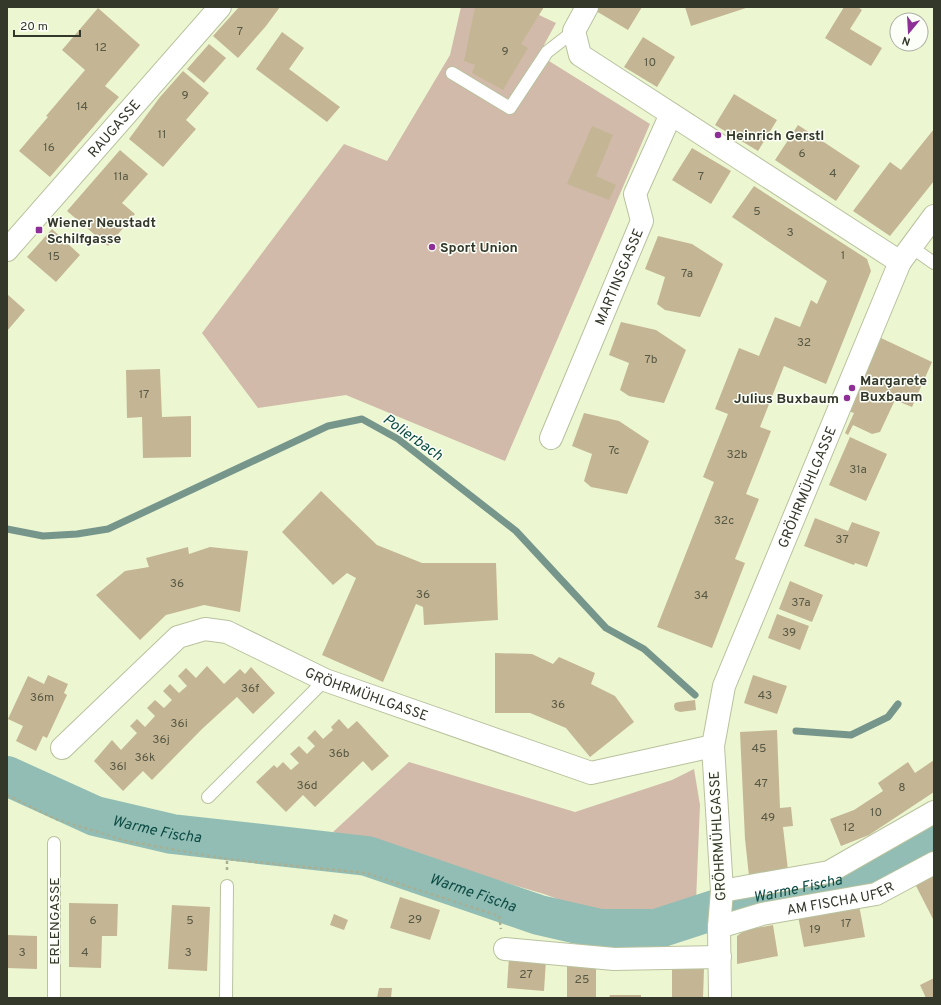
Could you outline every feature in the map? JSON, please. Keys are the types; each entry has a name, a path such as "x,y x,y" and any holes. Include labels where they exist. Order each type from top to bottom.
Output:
{"street":[{"name":"RAUGASSE","path":"7,250 220,7"},
{"path":"587,7 574,31 580,55 671,114 905,254"},
{"name":"MARTINSGASSE","path":"551,438 642,221 635,194 671,114"},
{"name":"GRÖHRMÜHLGASSE","path":"720,998 719,927 722,891 713,746 724,686 905,254 934,216"},
{"name":"GRÖHRMÜHLGASSE","path":"62,748 178,637 205,629 227,632 325,680 591,773 713,746"},
{"name":"AM FISCHA UFER","path":"722,891 829,872 934,812"},
{"name":"AM FISCHA UFER","path":"719,927 762,914 876,894 934,863"},
{"path":"505,949 614,959 720,957"}],"lane":[{"path":"452,73 510,108 547,52 574,31"},
{"path":"905,254 934,263"},
{"path":"208,797 325,680"},
{"name":"ERLENGASSE","path":"54,843 54,998"},
{"path":"226,886 226,998"}],"path":[{"path":"7,795 56,819 126,841 227,859 366,873 499,916 505,949"}],"shaded area":[{"name":"Sport Union","path":"461,7 528,7 539,15 556,23 544,45 549,61 650,124 505,461 346,395 258,408 202,333 344,144 387,161 450,55"},
{"path":"409,762 575,812 672,780 694,769 700,805 696,901 658,918 606,917 544,894 333,832"}],"building":[{"path":"239,7 280,7 266,26 238,58 213,36"},
{"path":"475,7 544,7 521,44 528,48 503,90 472,73 475,65 464,61"},
{"path":"599,7 642,7 628,30 596,11"},
{"path":"685,7 749,7 691,26"},
{"path":"844,7 858,7 862,10 850,29 882,48 871,66 825,38"},
{"path":"98,8 140,45 105,86 119,97 50,177 19,151 85,70 62,50"},
{"path":"282,32 304,48 289,69 340,107 327,122 256,69"},
{"path":"643,37 675,57 657,87 624,67"},
{"path":"209,44 226,58 204,83 187,69"},
{"path":"183,71 209,93 186,120 196,129 163,167 129,139 160,97"},
{"path":"734,94 777,120 758,151 715,125"},
{"path":"798,125 860,166 836,201 775,160"},
{"path":"592,126 613,135 596,176 616,185 609,200 567,184"},
{"path":"934,129 934,181 890,236 853,211 890,162 901,170"},
{"path":"692,148 731,171 711,204 672,180"},
{"path":"120,150 148,174 122,203 135,214 108,246 67,211"},
{"path":"754,186 867,259 871,271 826,384 784,366 760,427 771,431 746,494 759,499 735,559 745,563 712,648 657,627 714,482 703,477 728,414 715,409 739,348 759,356 775,317 800,327 811,300 817,304 827,281 732,217"},
{"path":"52,229 80,255 56,282 27,257"},
{"path":"658,236 692,244 723,264 700,317 665,310 657,304 665,277 645,269"},
{"path":"7,294 25,310 7,331"},
{"path":"621,322 656,330 686,350 664,403 629,396 620,390 629,363 609,355"},
{"path":"881,338 932,362 912,407 895,400 880,432 872,434 853,425 848,435 845,433 854,413 848,411"},
{"path":"160,369 162,417 191,416 191,457 143,458 142,417 127,418 126,370"},
{"path":"584,413 619,421 649,441 627,494 591,487 584,481 592,454 572,446"},
{"path":"850,437 887,454 866,501 829,485"},
{"path":"321,491 377,545 422,563 496,563 498,620 424,625 423,607 416,604 383,682 322,655 356,578 347,573 333,585 282,532"},
{"path":"815,518 848,531 852,522 880,532 867,567 855,563 854,565 804,546"},
{"path":"188,547 189,554 210,547 248,551 240,612 204,605 166,615 140,640 96,595 125,571 149,567 146,558"},
{"path":"790,581 823,595 812,622 779,609"},
{"path":"777,614 809,626 800,650 768,638"},
{"path":"495,653 532,654 553,664 559,657 595,673 591,684 615,696 634,722 590,757 566,728 530,713 495,713"},
{"path":"207,666 224,684 240,669 245,674 251,667 275,693 253,714 237,697 202,729 152,780 143,771 123,791 94,761 112,740 121,750 137,733 130,726 137,719 145,727 155,716 147,708 155,700 164,708 172,700 163,691 170,684 179,693 187,686 178,676 186,668 196,678"},
{"path":"48,675 68,684 64,693 67,695 47,738 43,736 36,751 16,741 23,726 8,719 28,676 44,684"},
{"path":"753,675 787,686 777,714 744,703"},
{"path":"695,700 696,710 680,712 675,710 675,703"},
{"path":"339,719 348,729 357,721 389,756 372,771 363,761 315,807 303,795 286,812 256,782 274,765 277,768 283,762 291,770 299,763 290,754 299,746 307,754 315,746 307,738 315,730 323,739 333,730 331,727"},
{"path":"777,730 780,808 791,807 793,826 783,827 788,870 749,876 745,839 740,732"},
{"path":"934,760 934,792 869,835 841,846 830,819 854,810 883,791 878,783 908,762 915,773"},
{"path":"934,873 934,921 914,882"},
{"path":"400,897 440,910 430,940 390,928"},
{"path":"69,903 118,904 117,936 102,936 101,968 69,967"},
{"path":"172,905 210,907 207,971 168,969"},
{"path":"859,905 865,937 804,947 798,916"},
{"path":"334,914 348,920 344,930 330,925"},
{"path":"773,925 778,956 737,964 737,936 745,930"},
{"path":"7,935 37,936 37,969 7,968"},
{"path":"509,957 546,960 544,991 507,988"},
{"path":"567,961 596,961 596,998 567,997"},
{"path":"672,969 704,969 703,998 672,998"},
{"path":"934,978 934,998 926,998 920,985"},
{"path":"379,988 392,988 391,998 377,998"},
{"path":"610,995 641,995 641,998 609,998"}],"waterway":[{"name":"Polierbach","path":"7,529 43,536 77,534 108,529 328,426 362,419 398,439 516,531 606,628 644,649 695,695"},
{"name":"Polierbach","path":"796,731 851,735 888,717 898,704"},
{"name":"Warme Fischa","path":"7,776 95,816 172,834 367,856 539,915 600,929 656,929 751,898 856,876 886,864 934,836"}],"place":[{"name":"Heinrich Gerstl","path":"718,135"},
{"name":"Wiener Neustadt Schilfgasse","path":"39,230"},
{"name":"Sport Union","path":"432,247"},
{"name":"Margarete Buxbaum","path":"852,388"},
{"name":"Julius Buxbaum","path":"847,398"}]}
